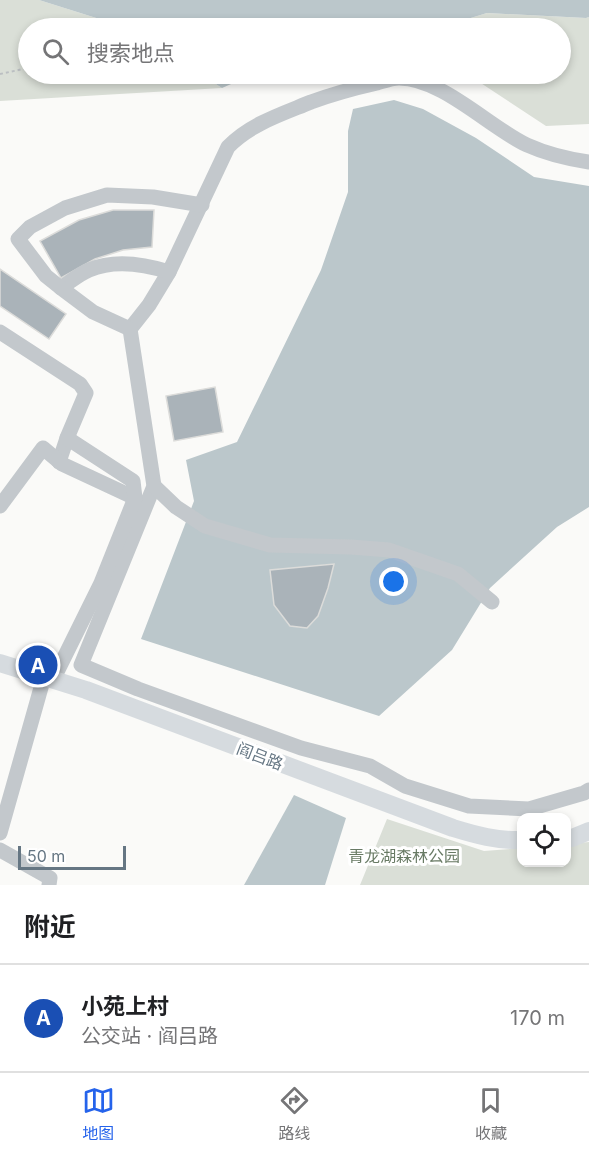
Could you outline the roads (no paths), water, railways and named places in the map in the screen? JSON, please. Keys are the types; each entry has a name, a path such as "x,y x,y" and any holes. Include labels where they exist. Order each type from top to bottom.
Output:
{"main road":[{"name":"阎吕路","path":"0,663 86,690 453,828 487,838 517,840"},
{"path":"571,838 589,831"}],"street":[{"path":"374,84 333,94 273,117 238,136 228,147 169,272 149,305 130,329 154,486 81,664 138,689 301,748 369,766 405,786 469,806 529,809 589,790"},
{"path":"430,84 528,145 563,158 589,162"},
{"path":"130,329 93,312 46,276 18,239 30,226 65,208 107,195 153,197 201,205"},
{"path":"61,288 90,269 124,263 150,266 169,272"},
{"path":"0,332 80,384 86,393 59,462"},
{"path":"0,833 49,678 101,583 135,498 133,481 67,438"},
{"path":"0,506 43,448 59,462 135,498"},
{"path":"154,486 176,507 205,526 270,545 389,550 458,574 492,602"},
{"path":"0,850 50,878 49,885"}],"place":[{"name":"小苑上村","path":"38,665"}],"park label":[{"name":"青龙湖森林公园","path":"404,856"}]}
